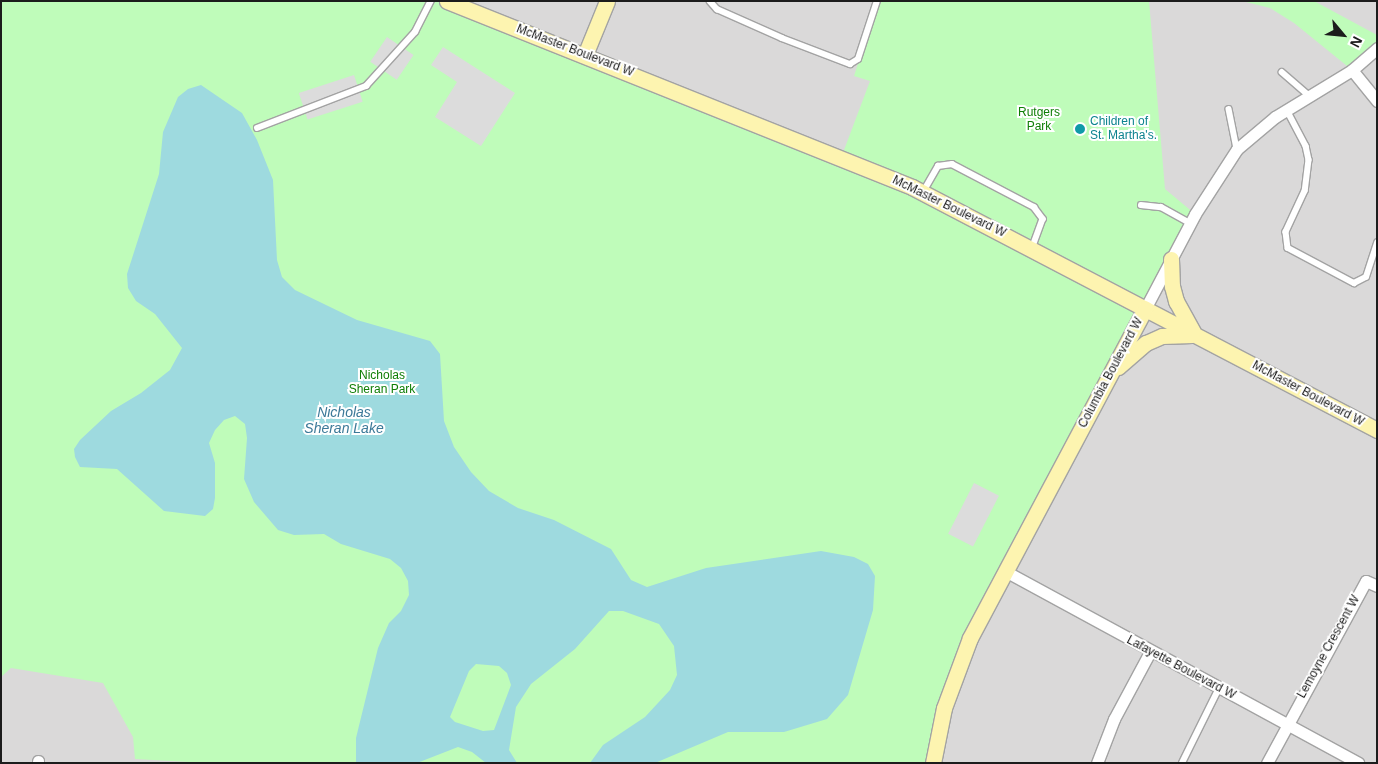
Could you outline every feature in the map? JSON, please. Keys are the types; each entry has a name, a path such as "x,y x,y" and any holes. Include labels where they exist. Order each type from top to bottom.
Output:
{"street":[{"name":"McMaster Boulevard W","path":"447,1 922,192 1377,430"},
{"path":"585,55 606,1"},
{"name":"Columbia Boulevard W","path":"933,763 944,708 954,678 1005,571 1190,224 1237,149 1288,110 1352,70 1377,48"},
{"path":"1352,70 1377,101"},
{"path":"1106,382 1146,343 1162,336 1196,335 1176,301 1172,286 1171,259"},
{"name":"Lafayette Boulevard W","path":"1005,571 1150,652 1358,763"},
{"name":"Lemoyne Crescent W","path":"1287,724 1366,581 1377,586"},
{"path":"1097,763 1114,719 1150,652"},
{"path":"1267,763 1287,724"}],"lane":[{"path":"257,128 366,86 415,32 432,1"},
{"path":"710,1 718,9 774,34 850,64 858,58 877,1"},
{"path":"1282,72 1310,96"},
{"path":"1229,109 1237,149"},
{"path":"1288,110 1306,146 1309,160 1305,191 1286,232 1288,248 1354,283 1366,277 1377,243"},
{"path":"922,192 938,166 952,164 1034,206 1043,218 1032,249"},
{"path":"1141,206 1160,207 1190,224"},
{"path":"1182,763 1219,688"}],"shaded area":[{"name":"Nicholas Sheran Park","path":"1,1 1377,1 1377,763 1,763"},
{"path":"387,37 414,55 397,80 370,62"},
{"path":"443,47 515,93 481,146 435,117 457,82 431,65"},
{"path":"354,75 363,102 307,120 299,93"},
{"path":"974,483 999,496 973,546 948,534"}],"green space":[{"name":"Nicholas Sheran Park","path":"1,1 447,1 841,158 870,81 854,76 878,1 1149,1 1165,189 1195,214 970,638 933,763 207,763 135,759 133,737 103,683 11,668 1,677"},
{"path":"1242,1 1314,1 1377,35 1377,48 1352,70 1294,23 1270,8"}],"water":[{"name":"Nicholas Sheran Lake","path":"201,85 242,113 257,140 273,180 277,260 282,277 295,290 357,320 430,341 440,354 444,421 454,447 471,472 489,491 518,508 554,520 611,549 631,580 647,587 706,568 821,551 854,557 868,564 875,576 873,610 848,695 827,719 784,732 728,732 655,763 590,763 603,745 645,717 670,690 677,675 674,646 659,624 623,611 609,611 575,649 531,684 516,707 509,750 517,763 486,763 472,752 458,747 417,763 356,763 356,738 378,648 389,623 401,611 409,595 408,581 401,568 390,559 341,544 324,534 294,535 278,530 254,502 244,479 247,438 245,424 235,416 224,420 215,430 209,443 215,463 215,498 213,509 205,516 164,511 117,469 80,467 75,457 74,449 80,440 111,411 141,393 170,370 182,348 155,314 136,301 128,288 127,274 159,174 163,132 178,97 188,89","holes":["476,664 499,666 507,673 511,685 494,730 483,731 455,722 450,717 469,671"]}],"place":[{"name":"Children of St. Martha's.","path":"1080,129"}],"park label":[{"name":"Rutgers Park","path":"1039,120"}]}
